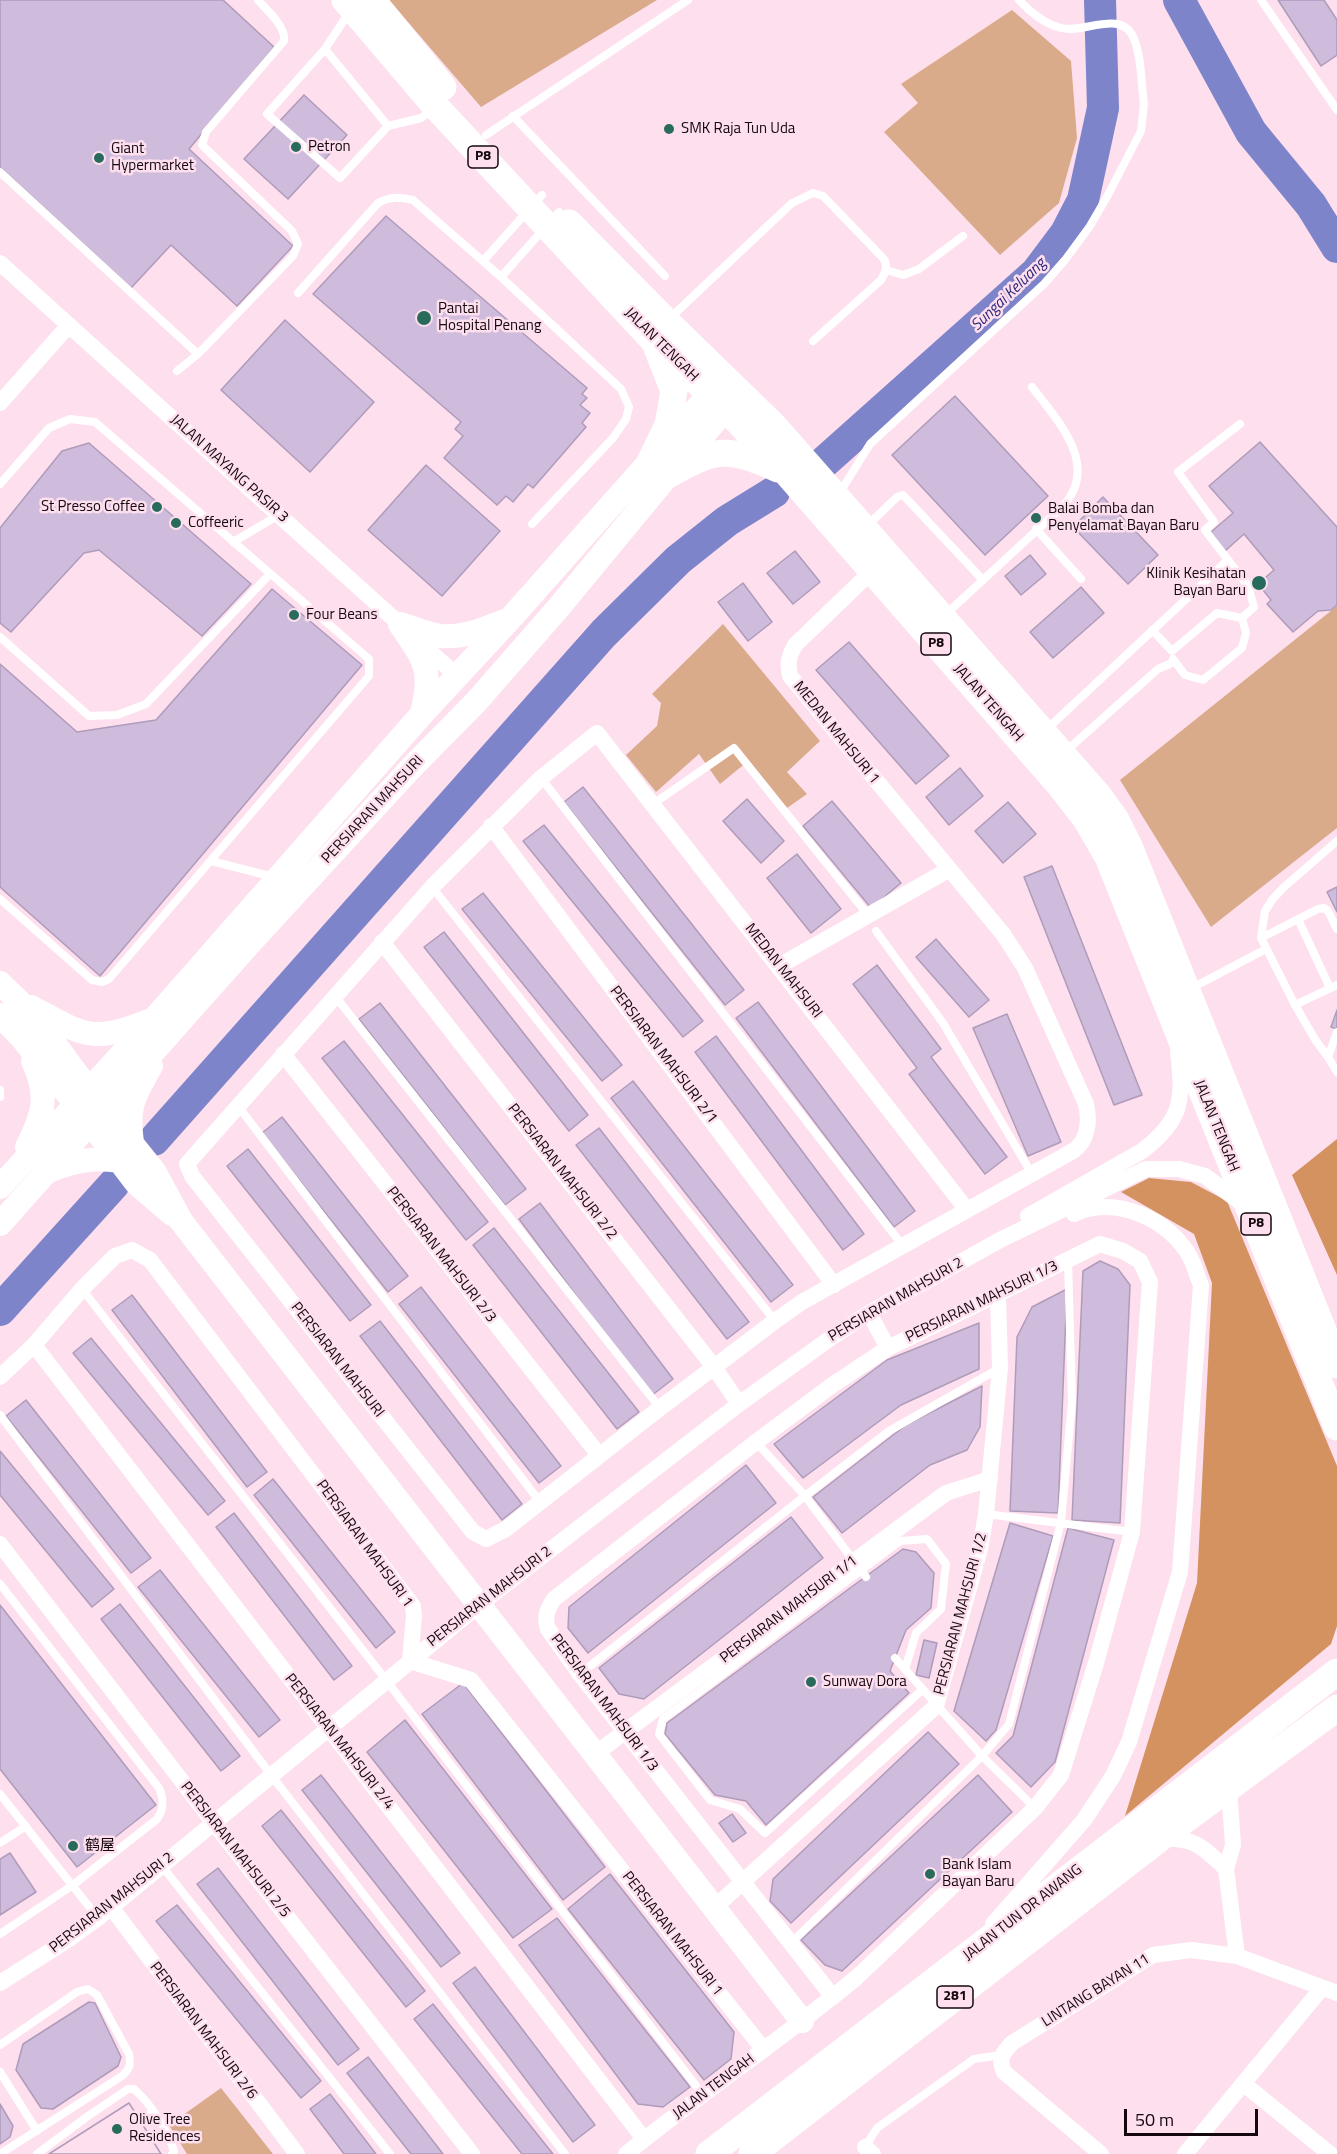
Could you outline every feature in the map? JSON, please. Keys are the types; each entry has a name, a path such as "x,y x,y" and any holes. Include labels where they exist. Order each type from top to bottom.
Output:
{"main road":[{"name":"JALAN TENGAH","path":"356,3 440,104 660,331 725,393 785,471 942,618 1098,795 1116,820 1129,846 1337,1365"},
{"name":"JALAN TENGAH","path":"356,3 486,135 544,210"},
{"path":"660,331 674,391 659,468 714,453 739,454 785,471"},
{"name":"JALAN TENGAH","path":"725,393 774,426 837,497 872,571 1057,782 1092,828 1108,857 1337,1426"},
{"path":"1308,1694 1337,1657"},
{"name":"JALAN TUN DR AWANG","path":"709,2154 1337,1672"},
{"name":"JALAN TUN DR AWANG","path":"752,2154 1159,1839 1332,1712"}],"street":[{"name":"JALAN MAYANG PASIR 3","path":"0,263 279,515 336,561 400,624 458,675"},
{"path":"0,403 69,325"},
{"name":"PERSIARAN MAHSURI","path":"163,1025 278,878 422,714 510,619 659,468 725,393"},
{"name":"PERSIARAN MAHSURI","path":"7,1180 89,1106 163,1025 476,702 559,607 659,468"},
{"name":"MEDAN MAHSURI 1","path":"872,571 795,645 789,655 790,676 1003,934 1025,968 1086,1104 1089,1122 1082,1144 1032,1174"},
{"path":"430,748 442,722 460,697 458,675 480,674 533,621 559,607"},
{"path":"400,624 440,636 456,636 474,633 510,619"},
{"path":"400,624 421,655 428,674 428,692 422,714"},
{"name":"MEDAN MAHSURI","path":"541,778 597,733 967,1210"},
{"path":"238,1106 432,887 541,778"},
{"name":"PERSIARAN MAHSURI 2/1","path":"491,826 834,1285"},
{"path":"779,966 948,870"},
{"name":"PERSIARAN MAHSURI 2/2","path":"382,942 714,1367 739,1404"},
{"path":"0,983 21,1001 64,1025 94,1035 110,1035 126,1030 163,1025 132,1104 125,1152"},
{"path":"21,1001 89,1106 125,1152 137,1184 181,1221 802,2021"},
{"path":"0,1015 89,1106"},
{"path":"1000,1240 1033,1213 1142,1151 1159,1138 1171,1124 1182,1088 1174,1022"},
{"path":"7,1180 39,1124 44,1097 39,1074 21,1037"},
{"name":"PERSIARAN MAHSURI 2/3","path":"282,1054 599,1455"},
{"name":"PERSIARAN MAHSURI","path":"0,1224 49,1171 89,1106"},
{"name":"PERSIARAN MAHSURI","path":"238,1106 187,1164 192,1176 473,1532 486,1539 506,1529 540,1502"},
{"path":"49,1171 76,1161 125,1152"},
{"path":"1000,1240 1146,1169 1179,1169 1205,1176 1250,1209"},
{"path":"540,1502 775,1320 1032,1174"},
{"path":"956,1964 1084,1820 1113,1776 1128,1742 1180,1572 1201,1285 1190,1257 1172,1235 1148,1218 1122,1208 1104,1205 1082,1210 1037,1233 1000,1240"},
{"name":"PERSIARAN MAHSURI 2","path":"0,1983 69,1939 104,1912 479,1605 739,1404 869,1313 1000,1240"},
{"name":"PERSIARAN MAHSURI 1/3","path":"802,2021 833,1997 856,1978 1035,1808 1060,1775 1096,1663 1132,1532 1150,1282 1140,1261 1123,1251 1100,1244 888,1348 831,1386 756,1442 554,1599 548,1607 545,1622 548,1629 580,1674 833,1997"},
{"name":"PERSIARAN MAHSURI 1","path":"0,1377 34,1345 115,1256 132,1250 150,1260 413,1606 410,1661 471,1680 764,2050"},
{"name":"PERSIARAN MAHSURI 1/2","path":"714,1908 936,1706 980,1549 986,1514 1000,1368 998,1295"},
{"path":"869,1313 888,1348"},
{"name":"PERSIARAN MAHSURI 2/4","path":"34,1345 644,2139"},
{"name":"PERSIARAN MAHSURI 1/1","path":"595,1754 860,1570 946,1493 990,1479"},
{"name":"PERSIARAN MAHSURI 2/5","path":"0,1544 472,2154"},
{"path":"1228,1789 1233,1845 1226,1869 1237,1956"},
{"path":"1159,1839 1177,1838 1199,1845 1226,1869"},
{"name":"PERSIARAN MAHSURI 2/6","path":"104,1912 297,2154"},
{"name":"LINTANG BAYAN 11","path":"1001,2055 1012,2043 1153,1955 1191,1950 1237,1956 1329,1990"},
{"path":"1185,2154 1244,2084 1329,1990"},
{"name":"JALAN TENGAH","path":"626,2154 802,2021"},
{"path":"1001,2055 999,2062 1004,2072 1101,2154"},
{"path":"1244,2084 1330,2154"}],"lane":[{"path":"177,371 198,354 292,256 298,244 292,231 202,145 206,132 284,41 281,27 258,0"},
{"path":"486,135 688,0"},
{"path":"837,497 870,444 1044,284 1065,260 1096,215 1141,131 1144,104 1134,38 1128,29 1113,22 1064,29 1045,23 1019,0"},
{"path":"1261,0 1337,110"},
{"path":"356,3 325,49 267,114 340,178 388,126 422,118 440,104"},
{"path":"325,49 388,126"},
{"path":"513,116 665,276"},
{"path":"0,172 198,354"},
{"path":"660,331 792,203 813,193 823,196 886,262 886,270 881,280 813,341"},
{"path":"298,293 378,203 389,197 413,200 501,277 621,389 629,407 626,419 612,438 532,524"},
{"path":"483,261 544,210"},
{"path":"501,277 544,210"},
{"path":"886,270 903,274 919,269 963,236"},
{"path":"942,618 1070,498 1077,483 1078,471 1074,450 1063,428 1032,387"},
{"path":"0,484 49,428 70,419 95,422 369,658 369,676 109,979 102,982 92,980 0,899"},
{"path":"1240,424 1178,472 1214,522 1205,530 1248,586 1254,607 1242,618"},
{"path":"856,536 897,497 903,495 983,580"},
{"path":"233,542 279,515"},
{"path":"1036,529 1081,579"},
{"path":"1043,732 1228,560"},
{"path":"0,637 89,716 117,714 146,704 270,574"},
{"path":"1172,651 1217,613 1242,618"},
{"path":"1152,630 1172,651 1174,662 1185,675 1203,680 1242,648 1246,633 1242,618"},
{"path":"1062,754 1158,669 1174,662"},
{"path":"653,804 734,748 868,915"},
{"path":"541,778 903,1246"},
{"path":"1337,841 1272,900 1265,911 1261,938 1295,1005 1337,1072"},
{"path":"211,861 278,878"},
{"path":"432,887 775,1320"},
{"path":"1261,938 1324,908 1328,911 1337,929"},
{"path":"1295,1005 1334,987 1298,919"},
{"path":"876,932 943,1023 1032,1174"},
{"path":"1187,991 1266,949"},
{"path":"335,996 660,1408"},
{"path":"1328,1057 1337,1032"},
{"path":"0,1090 0,1097"},
{"path":"238,1106 540,1502"},
{"path":"791,1943 982,1756 1009,1724 1061,1522 1072,1402 1068,1260"},
{"path":"82,1290 387,1680 704,2096"},
{"path":"580,1674 889,1431 1000,1368"},
{"path":"0,1415 272,1775 565,2154"},
{"path":"756,1442 805,1496 860,1570"},
{"path":"986,1514 1132,1532"},
{"path":"905,1670 916,1633 941,1609 946,1564 927,1539 900,1541 860,1570 663,1719 659,1734 710,1800 740,1809 765,1833 922,1690"},
{"path":"0,1584 159,1788 163,1800 162,1812 156,1820 73,1885 0,1935"},
{"path":"895,1658 982,1756 1035,1808"},
{"path":"0,1794 73,1885 104,1912"},
{"path":"0,1843 26,1826"},
{"path":"161,1865 390,2154"},
{"path":"0,2045 77,1992 88,1989 97,1995 129,2054 131,2063 122,2076 0,2154"},
{"path":"869,2151 877,2128 974,2059 1001,2055"},
{"path":"0,2072 37,2131"},
{"path":"37,2154 88,2116 128,2090 134,2089 143,2096 153,2111 172,2145 174,2151 172,2154"},
{"path":"144,2118 153,2111"},
{"path":"15,2145 20,2154"}],"shaded area":[{"path":"389,0 657,0 481,107"},
{"path":"1012,10 1071,61 1077,138 1059,203 1000,255 884,132 918,103 901,84"},
{"path":"1337,606 1337,828 1211,927 1120,780"},
{"path":"723,624 820,741 787,772 807,794 787,808 747,762 720,784 699,754 656,792 626,755 657,726 661,703 652,694"},
{"path":"1337,1139 1337,1275 1292,1175"},
{"path":"1149,1178 1191,1182 1227,1201 1337,1466 1337,1626 1331,1644 1125,1816 1197,1583 1212,1283 1194,1234 1121,1192"},
{"path":"221,2088 273,2154 187,2154 169,2125"}],"building":[{"name":"Giant Hypermarket","path":"0,0 223,0 274,47 189,149 293,246 237,306 171,245 131,288 0,167"},
{"path":"1278,0 1324,0 1337,20 1337,55 1321,66"},
{"name":"Petron","path":"304,95 347,135 288,199 244,159"},
{"path":"386,216 587,388 582,394 587,398 580,405 590,413 582,423 586,427 533,488 528,484 513,502 506,496 497,505 444,458 463,436 455,429 461,422 313,294"},
{"path":"285,320 374,402 310,472 221,390"},
{"path":"955,396 1048,496 985,555 892,455"},
{"path":"1260,442 1337,527 1337,605 1331,610 1318,611 1293,632 1267,604 1271,600 1258,584 1274,570 1244,534 1225,551 1211,532 1233,513 1209,486"},
{"path":"89,443 251,584 202,636 99,550 84,553 11,632 0,623 0,528 62,451"},
{"path":"426,465 500,531 442,596 368,530"},
{"path":"1103,497 1158,555 1128,584 1073,527"},
{"path":"795,551 820,582 793,604 767,573"},
{"path":"1030,555 1046,574 1021,595 1005,576"},
{"path":"743,583 772,622 748,641 718,602"},
{"path":"1081,587 1104,613 1053,658 1030,632"},
{"path":"272,589 362,665 100,976 0,887 0,664 77,732 156,720"},
{"path":"849,642 949,756 916,784 816,670"},
{"path":"960,768 983,796 949,825 926,797"},
{"path":"583,787 744,990 725,1005 564,802"},
{"path":"747,799 784,841 761,863 723,821"},
{"path":"832,801 901,883 871,908 803,826"},
{"path":"1008,802 1036,834 1003,863 975,831"},
{"path":"544,825 703,1021 683,1037 523,841"},
{"path":"797,854 841,909 811,933 767,878"},
{"path":"1052,866 1142,1095 1114,1105 1024,877"},
{"path":"1337,887 1337,912 1327,892"},
{"path":"483,893 622,1065 602,1081 462,909"},
{"path":"444,932 588,1115 569,1131 424,947"},
{"path":"936,939 989,1000 969,1017 916,957"},
{"path":"877,965 941,1049 931,1057 1007,1157 985,1174 909,1074 917,1068 853,984"},
{"path":"758,1002 915,1211 894,1227 736,1018"},
{"path":"380,1003 526,1189 505,1205 359,1019"},
{"path":"1337,1010 1337,1029 1331,1027"},
{"path":"1007,1014 1061,1142 1028,1156 973,1028"},
{"path":"716,1036 864,1234 843,1250 695,1052"},
{"path":"344,1041 488,1222 466,1240 322,1058"},
{"path":"633,1081 793,1285 771,1302 611,1098"},
{"path":"282,1117 408,1276 388,1292 262,1133"},
{"path":"599,1128 749,1322 727,1339 576,1145"},
{"path":"248,1149 371,1305 350,1321 227,1166"},
{"path":"540,1203 673,1379 651,1396 519,1219"},
{"path":"494,1228 639,1412 617,1429 473,1245"},
{"path":"1100,1261 1118,1269 1130,1285 1120,1523 1072,1520 1083,1271"},
{"path":"421,1287 561,1466 539,1483 399,1304"},
{"path":"1067,1289 1058,1513 1010,1511 1017,1337 1032,1307"},
{"path":"132,1295 267,1472 247,1487 112,1310"},
{"path":"380,1321 522,1504 502,1520 360,1336"},
{"path":"979,1323 979,1369 901,1405 803,1478 774,1444 887,1360"},
{"path":"91,1338 225,1501 208,1515 73,1353"},
{"path":"982,1386 980,1427 967,1450 930,1465 842,1533 813,1497 906,1425"},
{"path":"26,1400 151,1558 131,1573 6,1416"},
{"path":"0,1451 114,1589 92,1607 0,1495"},
{"path":"746,1465 776,1503 588,1653 568,1628 569,1607"},
{"path":"273,1479 395,1632 376,1648 254,1495"},
{"path":"234,1513 352,1666 334,1680 216,1527"},
{"path":"791,1517 823,1558 644,1699 619,1694 599,1668"},
{"path":"1010,1523 1053,1536 996,1730 986,1741 954,1711"},
{"path":"1068,1528 1114,1540 1055,1762 1031,1787 996,1753 1013,1736"},
{"name":"Sunway Dora","path":"903,1549 916,1552 934,1573 931,1608 906,1630 890,1671 909,1693 766,1825 746,1801 715,1795 665,1734 667,1723"},
{"path":"160,1570 280,1720 259,1737 138,1587"},
{"path":"120,1604 240,1756 221,1771 101,1619"},
{"path":"0,1605 156,1805 77,1867 0,1769"},
{"path":"924,1640 937,1643 929,1678 916,1675"},
{"path":"463,1683 605,1867 563,1900 422,1714"},
{"path":"405,1720 552,1909 513,1938 367,1752"},
{"path":"928,1732 959,1764 791,1923 770,1901 773,1879"},
{"path":"321,1775 460,1953 441,1967 302,1790"},
{"path":"978,1775 1012,1812 842,1971 825,1965 801,1940"},
{"path":"281,1810 425,1991 406,2007 262,1826"},
{"path":"732,1814 746,1833 733,1842 719,1823"},
{"path":"10,1853 36,1892 0,1915 0,1859"},
{"path":"218,1868 359,2049 338,2065 197,1884"},
{"path":"610,1874 734,2032 731,2059 704,2080 568,1909"},
{"path":"177,1905 321,2081 301,2098 156,1921"},
{"path":"557,1918 690,2087 663,2107 638,2104 519,1945"},
{"path":"475,1967 595,2125 573,2142 453,1983"},
{"path":"89,2002 95,2003 121,2057 118,2066 53,2109 41,2108 16,2070 23,2044"},
{"path":"433,2004 553,2154 522,2154 414,2019"},
{"path":"368,2057 443,2154 411,2154 347,2073"},
{"path":"330,2094 376,2154 344,2154 310,2109"},
{"name":"Olive Tree Residences","path":"129,2103 161,2154 49,2154"},
{"name":"Olive Tree Residences","path":"129,2103 161,2154 49,2154"},
{"path":"0,2104 13,2126 10,2137 0,2144"}],"waterway":[{"name":"Sungai Keluang","path":"822,464 1036,273 1066,233 1083,200 1103,108 1100,0"},
{"path":"1179,0 1251,132 1311,205 1337,247"},
{"path":"154,1140 604,633 678,560 727,521 774,492"},
{"path":"0,1310 114,1184"}],"place":[{"name":"SMK Raja Tun Uda","path":"669,129"},
{"name":"Petron","path":"296,147"},
{"name":"Giant Hypermarket","path":"99,158"},
{"name":"Pantai Hospital Penang","path":"424,318"},
{"name":"St Presso Coffee","path":"157,507"},
{"name":"Balai Bomba dan Penyelamat Bayan Baru","path":"1036,518"},
{"name":"Coffeeric","path":"176,523"},
{"name":"Klinik Kesihatan Bayan Baru","path":"1259,583"},
{"name":"Four Beans","path":"294,615"},
{"name":"Sunway Dora","path":"811,1682"},
{"name":"鹤屋","path":"73,1846"},
{"name":"Bank Islam Bayan Baru","path":"930,1874"},
{"name":"Olive Tree Residences","path":"117,2129"}]}
